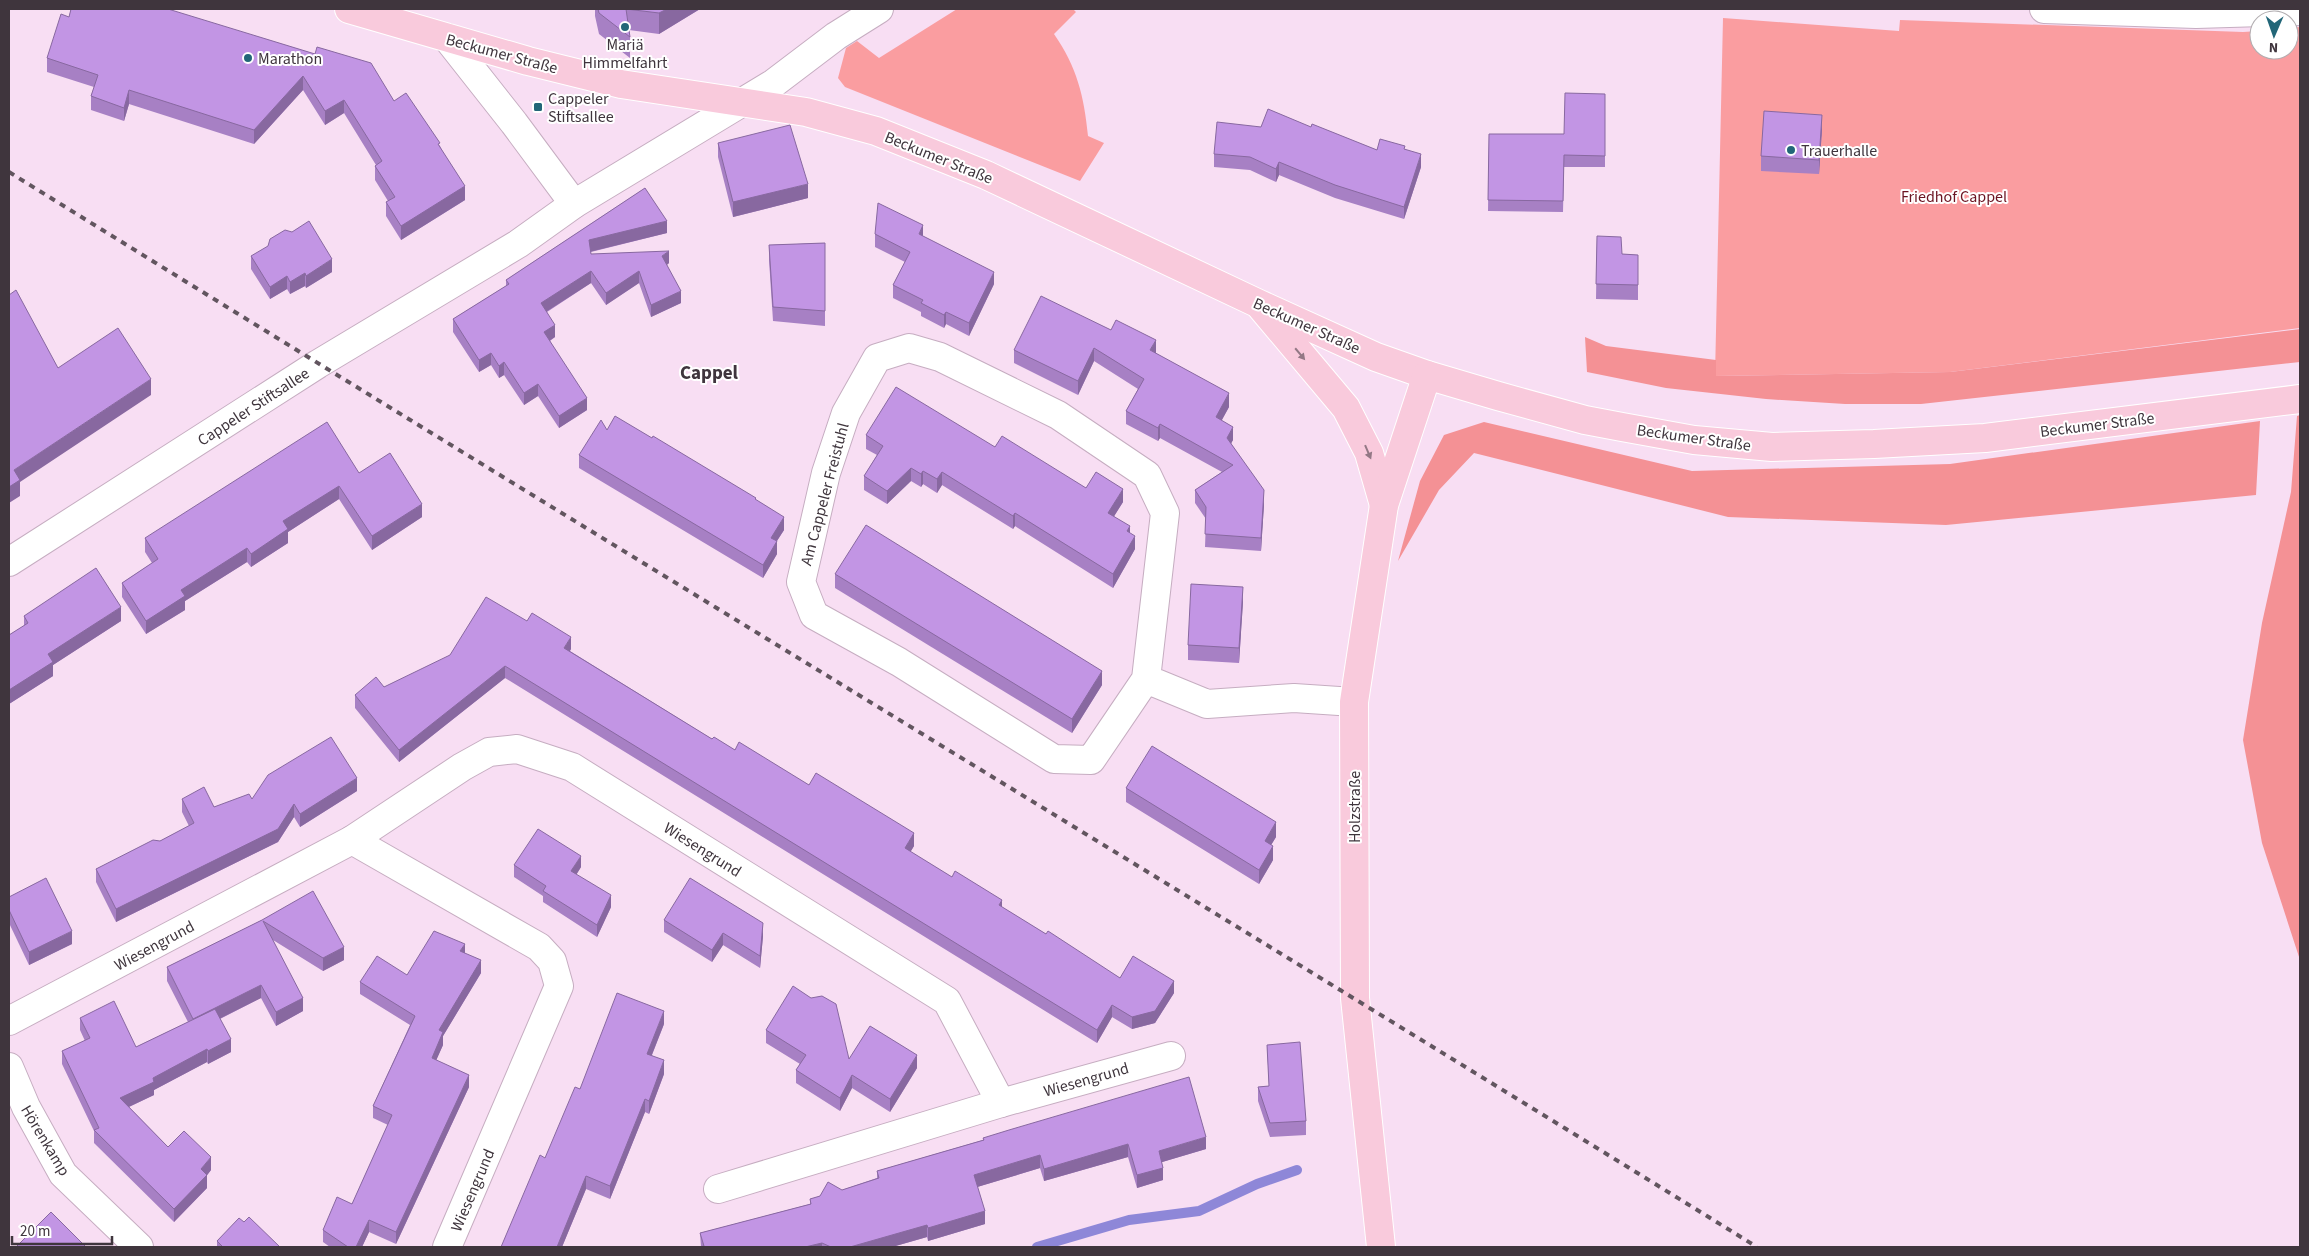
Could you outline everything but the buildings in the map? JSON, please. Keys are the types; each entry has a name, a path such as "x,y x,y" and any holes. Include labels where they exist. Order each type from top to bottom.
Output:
{"main road":[{"name":"Beckumer Straße","path":"350,9 528,61 621,84 806,112 876,131 986,175 1258,304 1376,357 1427,375 1594,422 1694,440 1772,447 1874,444 1985,438 2300,399"},
{"path":"1258,304 1346,408 1369,453 1384,504"},
{"name":"Holzstraße","path":"1381,1247 1355,998 1354,702 1384,504 1427,375"}],"street":[{"name":"Cappeler Stiftsallee","path":"9,562 318,364 518,244 574,204 774,83 836,36 879,9"},
{"path":"2044,9 2196,14 2300,11"},
{"path":"447,38 514,123 574,204"},
{"name":"Am Cappeler Freistuhl","path":"909,348 940,357 1058,415 1147,475 1165,513 1146,679 1091,760 1054,759 899,662 814,615 801,582 826,473 846,413 877,358 909,348"},
{"path":"1146,679 1207,704 1294,698 1354,702"},
{"name":"Wiesengrund","path":"9,1021 352,840 462,767 489,752 517,749 572,767 947,1001 1001,1103"},
{"name":"Wiesengrund","path":"352,840 539,947 552,961 559,986 448,1247"},
{"name":"Wiesengrund","path":"718,1189 1001,1103 1171,1056"},
{"name":"Hörenkamp","path":"9,1067 17,1112 63,1174 139,1247"}],"green space":[{"path":"957,9 1073,9 1076,12 1054,34 1074,70 1078,82 1082,95 1088,136 1104,143 1080,181 845,87 838,78 846,48 857,41 879,58"},
{"name":"Friedhof Cappel","path":"1723,18 1899,31 1900,20 2249,32 2249,60 2299,60 2300,27 2300,328 1950,372 1715,376"}],"shaded area":[{"path":"2300,329 2300,362 1921,404 1845,404 1766,399 1666,388 1587,372 1585,337 1606,346 1716,360 1716,376 1950,372"},
{"path":"2300,415 2300,960 2262,843 2243,740 2262,623 2291,492 2297,416"},
{"path":"2260,421 2256,495 1946,525 1728,517 1474,453 1439,490 1398,561 1420,481 1444,435 1484,422 1692,471 1950,464"}],"waterway":[{"path":"1037,1247 1129,1220 1199,1211 1257,1184 1297,1170"}],"railway":[{"path":"9,172 1757,1247"}],"place":[{"name":"Mariä Himmelfahrt","path":"625,27"},
{"name":"Marathon","path":"248,58"},
{"name":"Cappeler Stiftsallee","path":"538,107"},
{"name":"Trauerhalle","path":"1791,150"}],"district":[{"name":"Cappel","path":"709,372"}]}
